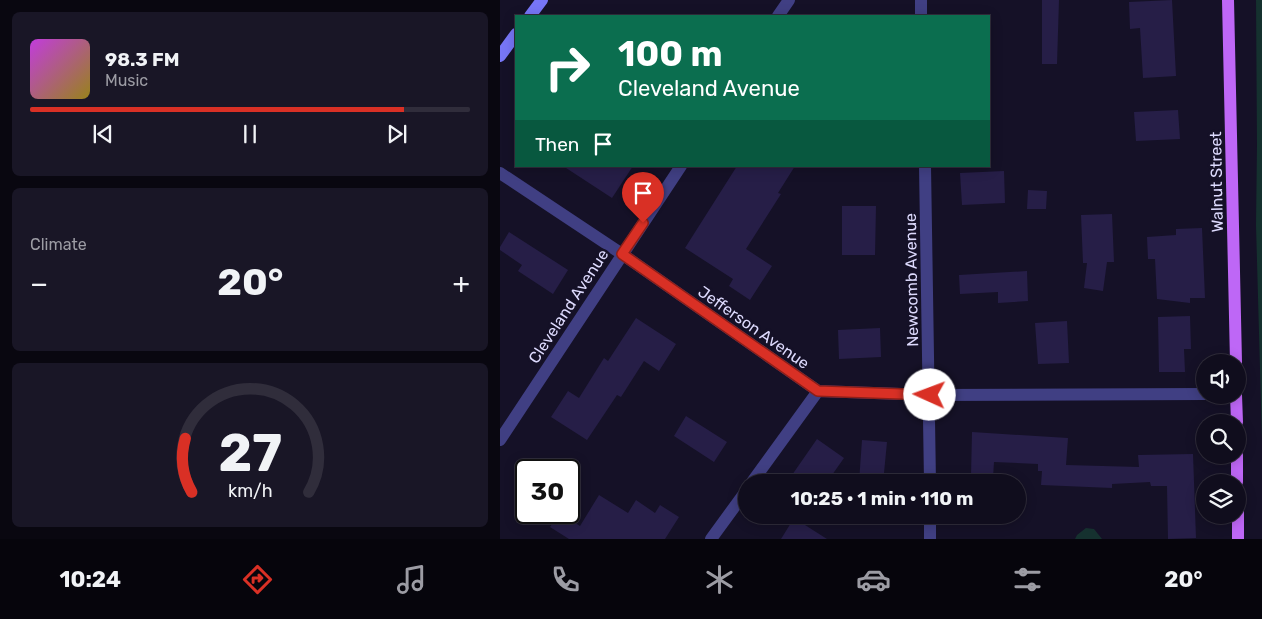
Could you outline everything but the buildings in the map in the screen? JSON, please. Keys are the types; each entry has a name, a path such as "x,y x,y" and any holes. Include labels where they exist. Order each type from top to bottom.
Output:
{"main road":[{"name":"Walnut Street","path":"1228,0 1236,354"},
{"path":"1238,524 1238,539"}],"street":[{"path":"531,15 542,0"},
{"path":"779,15 789,0"},
{"path":"921,0 922,15"},
{"path":"500,56 515,35"},
{"name":"Cleveland Avenue","path":"500,440 680,167"},
{"name":"Newcomb Avenue","path":"925,167 930,474"},
{"name":"Jefferson Avenue","path":"500,173 622,254 818,391 930,395 1196,394"},
{"path":"758,474 818,391"},
{"path":"711,539 738,502"},
{"path":"930,524 930,539"}],"green space":[{"path":"1256,0 1262,0 1262,441 1256,225"},
{"path":"1086,528 1094,529 1102,539 1075,539"}],"route":[{"path":"643,223 622,254 818,391 930,395"}]}
